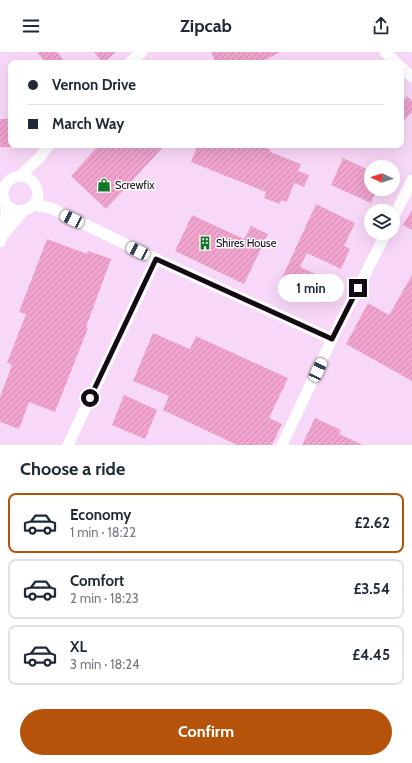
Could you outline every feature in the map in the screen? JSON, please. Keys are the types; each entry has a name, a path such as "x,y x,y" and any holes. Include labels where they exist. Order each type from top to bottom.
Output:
{"street":[{"path":"133,60 142,52"},
{"path":"385,52 394,60"},
{"path":"404,70 412,77"},
{"path":"40,158 35,185 38,196 34,205 29,209 16,211 6,205 3,199 1,192 4,187 4,181 20,176 40,158 47,148"},
{"path":"20,176 25,177 35,185 51,208"},
{"path":"400,204 412,180"},
{"path":"2,238 6,205"},
{"path":"34,205 51,208 156,259 332,339"},
{"path":"2,238 23,211"},
{"path":"282,445 332,339 382,240"},
{"path":"68,445 156,259"}],"building":[{"path":"37,52 57,52 64,60 44,60"},
{"path":"94,52 116,52 107,60 101,60"},
{"path":"211,52 280,52 265,60 215,60"},
{"path":"407,96 412,101 412,112 404,121 404,100"},
{"path":"8,117 8,147 0,147 0,119"},
{"name":"Screwfix","path":"96,148 162,148 106,209 71,176"},
{"path":"197,148 266,148 271,150 270,152 301,164 298,171 309,175 304,187 294,183 287,202 281,200 280,204 264,198 266,192 191,162"},
{"path":"343,158 364,168 364,196 374,196 371,203 331,185"},
{"path":"316,204 355,223 344,246 350,249 341,269 307,253 300,267 334,283 324,303 280,282"},
{"path":"412,210 412,230 403,225"},
{"path":"192,215 244,239 251,226 268,234 244,284 175,251"},
{"path":"47,239 87,254 88,251 111,259 86,327 88,328 55,412 29,402 19,429 0,422 0,397 12,365 7,363 26,314 19,312"},
{"path":"412,275 412,381 346,344 368,303 389,315"},
{"path":"153,333 190,349 196,336 288,378 269,418 282,424 272,445 237,445 163,410 169,396 133,381"},
{"path":"124,395 157,410 145,439 112,425"},
{"path":"315,418 341,430 339,434 363,445 302,445"}],"place":[{"name":"Screwfix","path":"104,185"},
{"name":"Shires House","path":"205,243"}],"route":[{"path":"90,398 156,259 332,339 358,288"}]}
